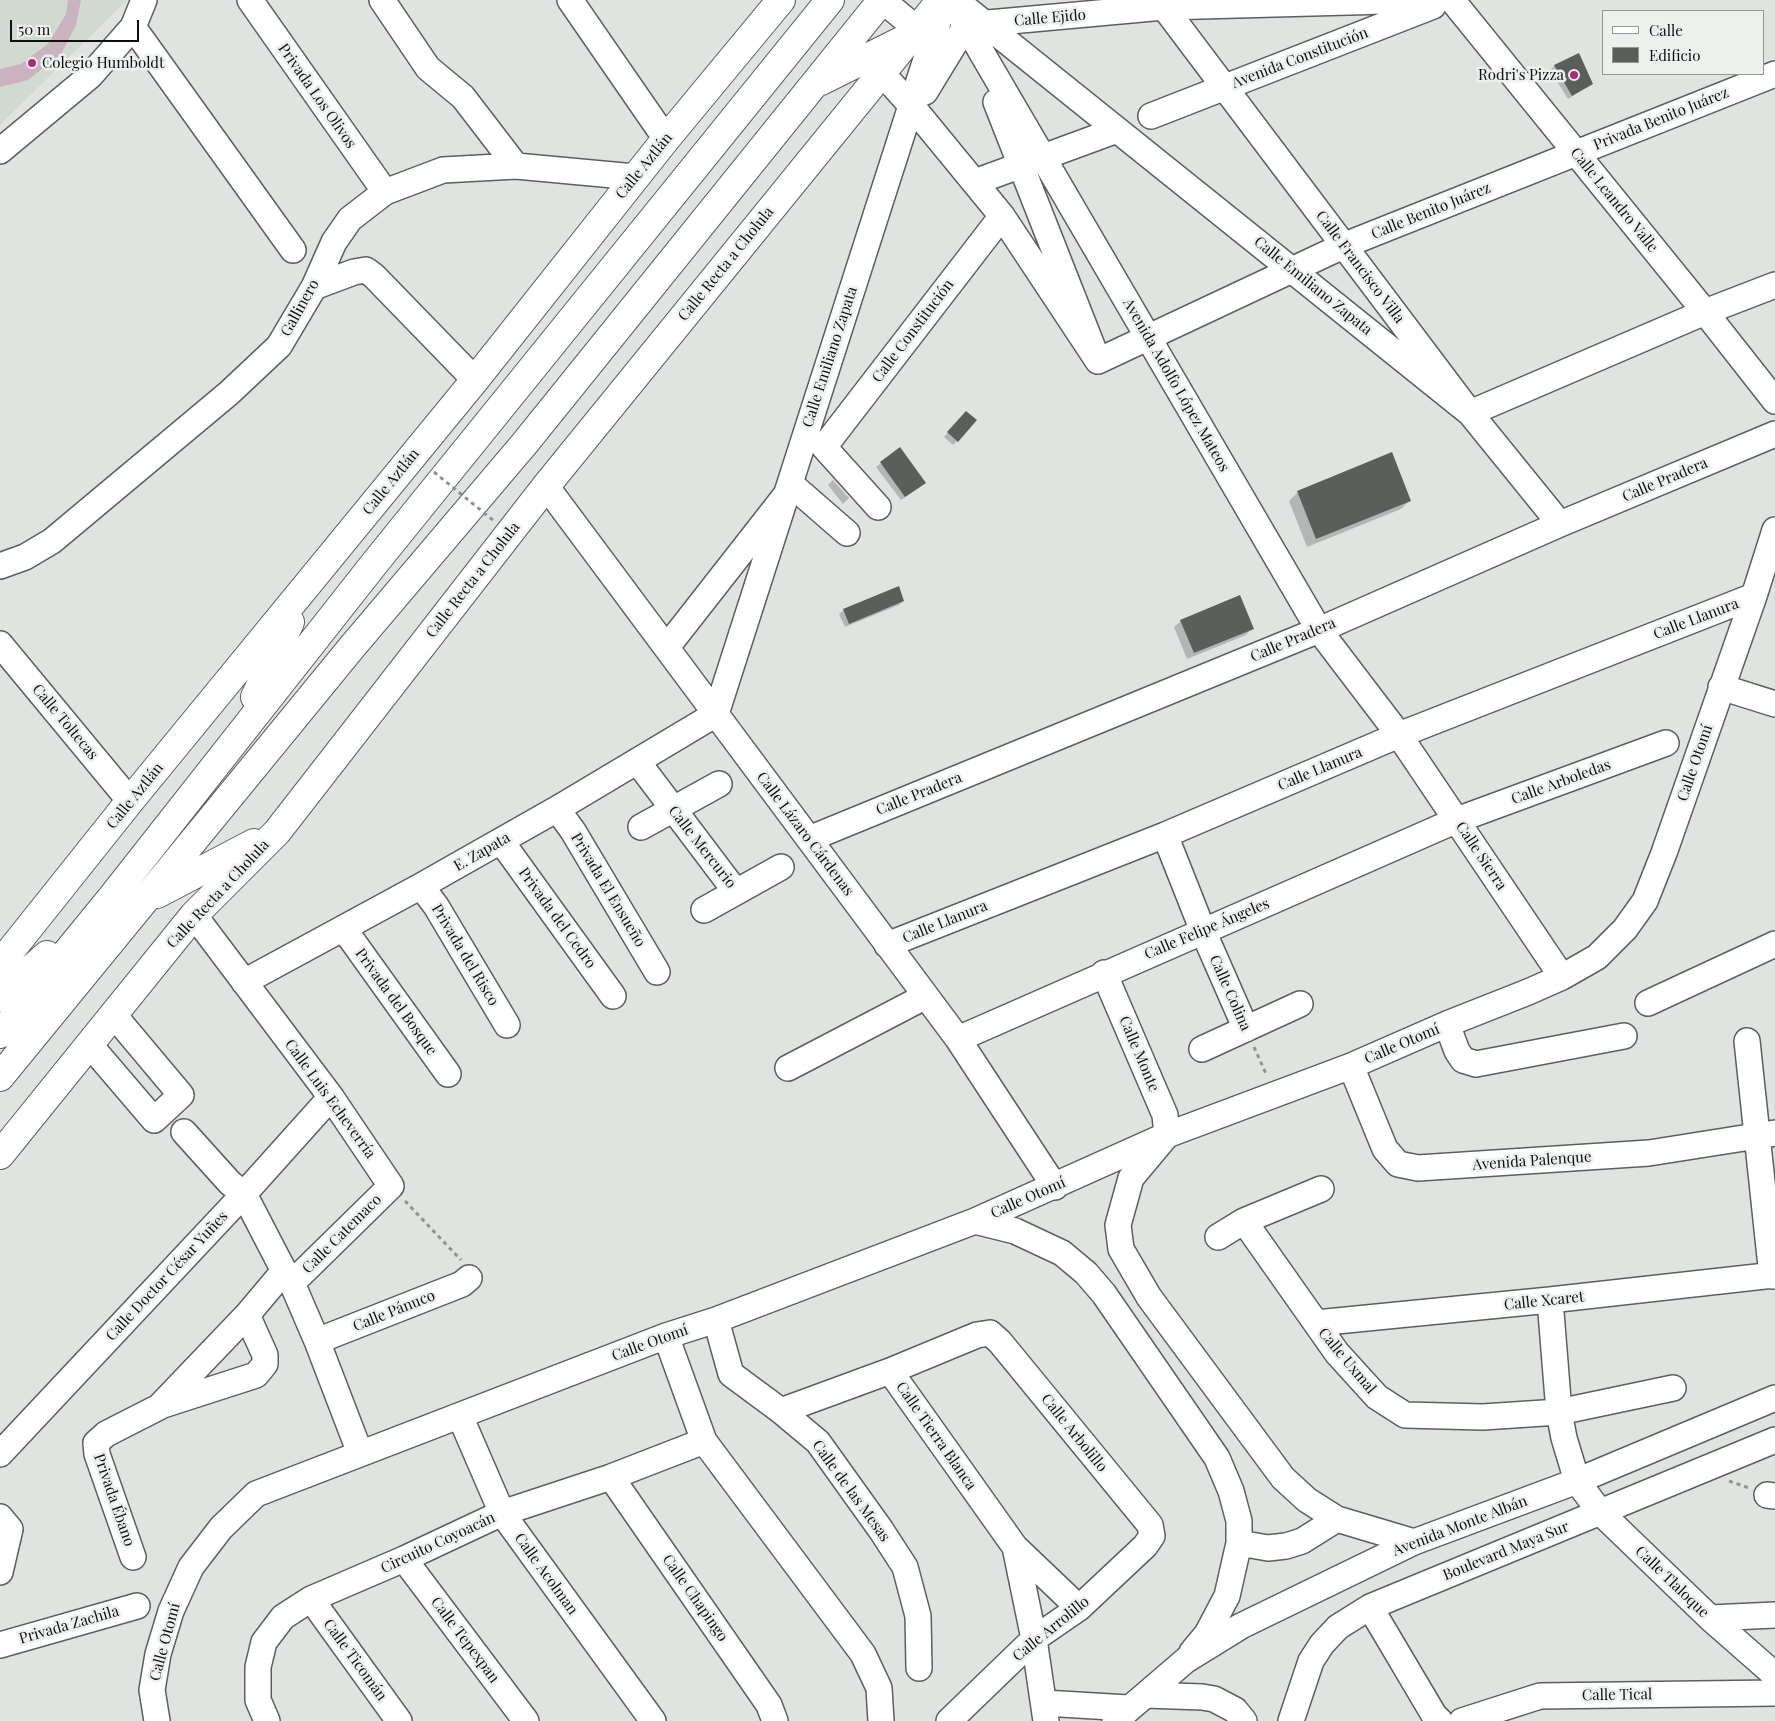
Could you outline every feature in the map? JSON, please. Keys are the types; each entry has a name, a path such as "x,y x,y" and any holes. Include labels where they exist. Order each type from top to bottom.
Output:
{"main road":[{"name":"Calle Aztlán","path":"0,964 130,801 474,380 635,177 781,0"},
{"path":"0,1034 112,897 368,571 830,0"},
{"path":"0,1077 352,648 525,443 882,0"},
{"name":"Calle Recta a Cholula","path":"0,1155 194,915 277,832 546,486 881,72 921,31 943,0"},
{"path":"813,85 921,31"},
{"path":"474,380 548,349"},
{"path":"235,740 306,587"},
{"path":"147,899 277,832"},
{"path":"0,997 112,897"}],"street":[{"path":"0,151 90,76 133,28 144,0"},
{"name":"Privada Los Olivos","path":"250,0 385,192"},
{"path":"382,0 428,68 464,98 516,166"},
{"path":"570,0 666,139"},
{"path":"882,0 921,31"},
{"name":"Avenida Adolfo López Mateos","path":"950,0 970,25 1032,161 1098,361"},
{"name":"Calle Emiliano Zapata","path":"955,0 970,25 1118,130 1470,413"},
{"name":"Calle Ejido","path":"921,31 1164,7 1423,0"},
{"name":"Avenida Constitución","path":"1151,116 1450,0"},
{"name":"Calle Leandro Valle","path":"1450,0 1705,312 1775,401"},
{"name":"Calle Francisco Villa","path":"1164,7 1470,413 1560,524"},
{"path":"913,108 970,25"},
{"path":"133,28 293,250"},
{"name":"Calle Emiliano Zapata","path":"716,714 913,108 921,31"},
{"path":"881,72 1002,216 1098,361"},
{"name":"Privada Benito Juárez","path":"1575,153 1775,74"},
{"path":"975,182 1118,130"},
{"name":"Calle Benito Juárez","path":"1098,361 1345,246 1575,153"},
{"name":"Avenida Adolfo López Mateos","path":"1032,161 1148,337 1319,630 1399,735"},
{"name":"Gallinero","path":"0,566 25,557 52,542 130,474 229,393 280,346 314,287 334,242 350,219 385,192 443,170 516,166 635,177"},
{"name":"Calle Constitución","path":"878,507 824,447 1002,216"},
{"path":"314,287 354,272 366,270 374,276 474,380"},
{"path":"1470,413 1705,312 1775,285"},
{"name":"Calle Pradera","path":"809,839 1319,630 1560,524 1775,434"},
{"name":"Calle Lázaro Cárdenas","path":"546,486 958,1039 1055,1187"},
{"path":"666,648 790,490 846,533"},
{"name":"Calle Otomí","path":"157,1721 152,1690 158,1654 170,1611 191,1567 221,1528 256,1494 666,1336 716,1320 975,1221 1055,1187 1167,1135 1351,1066 1562,977 1597,957 1625,929 1645,901 1754,596 1775,530"},
{"name":"Calle Llanura","path":"887,945 1165,835 1399,735 1754,596"},
{"name":"Calle Toltecas","path":"0,644 130,801"},
{"path":"1721,687 1775,704"},
{"name":"E. Zapata","path":"244,982 344,929 557,809 716,714"},
{"name":"Calle Sierra","path":"1399,735 1562,977"},
{"name":"Calle Arboledas","path":"1457,820 1666,743"},
{"name":"Calle Mercurio","path":"637,761 736,892 781,867"},
{"path":"641,827 720,784"},
{"name":"Privada El Ensueño","path":"557,809 573,831 657,972"},
{"name":"Calle Felipe Ángeles","path":"958,1039 1104,973 1457,820"},
{"name":"Calle Colina","path":"1165,835 1203,931 1246,1029"},
{"name":"Privada del Cedro","path":"501,840 613,996"},
{"name":"Privada del Risco","path":"421,886 436,906 507,1025"},
{"path":"704,910 736,892"},
{"name":"Calle Luis Echeverría","path":"194,915 331,1097 391,1186"},
{"name":"Privada del Bosque","path":"344,929 448,1074"},
{"path":"1648,1003 1775,944"},
{"name":"Calle Monte","path":"1104,973 1165,1116 1167,1135"},
{"path":"788,1068 926,996"},
{"path":"1202,1048 1300,1004"},
{"path":"89,1044 154,1120 181,1094 113,1014"},
{"path":"1447,1024 1457,1051 1463,1060 1476,1064 1624,1036"},
{"path":"1747,1041 1766,1135 1774,1275"},
{"name":"Avenida Palenque","path":"1351,1066 1385,1149 1398,1164 1418,1168 1649,1153 1766,1135"},
{"name":"Calle Doctor César Yuñes","path":"0,1454 244,1194 331,1097"},
{"path":"184,1132 230,1183 244,1194 288,1277 317,1341 360,1453"},
{"path":"1167,1135 1131,1178 1118,1225 1121,1249 1149,1297 1283,1478 1307,1500 1337,1519 1414,1542"},
{"name":"Calle Catemaco","path":"159,1407 247,1315 391,1186"},
{"path":"1218,1237 1244,1221 1321,1189"},
{"path":"975,1221 1015,1231 1062,1253 1086,1273 1104,1294 1217,1458 1231,1491 1239,1521 1239,1543 1226,1596 1207,1634 1186,1660"},
{"name":"Calle Uxmal","path":"1244,1221 1338,1353 1377,1397 1405,1415 1483,1417 1559,1412 1672,1388"},
{"name":"Calle Xcaret","path":"1316,1323 1550,1300 1774,1275"},
{"name":"Calle Pánuco","path":"317,1341 462,1284 469,1278"},
{"name":"Calle Tlaloque","path":"1550,1300 1559,1412 1564,1438 1577,1481 1600,1512 1710,1618 1775,1675"},
{"name":"Calle Catemaco","path":"96,1443 106,1434 159,1407 256,1375 265,1364 265,1355 247,1315"},
{"name":"Calle de las Mesas","path":"716,1320 731,1374 781,1411 818,1442 905,1567 918,1616 919,1668"},
{"name":"Calle Arbolillo","path":"890,1371 978,1335 990,1333 1006,1349 1150,1526 1152,1536"},
{"path":"666,1336 704,1441 863,1654 879,1688 881,1721"},
{"name":"Calle Tierra Blanca","path":"781,1411 890,1371 1016,1547 1079,1608"},
{"name":"Avenida Monte Albán","path":"1130,1708 1186,1660 1240,1626 1414,1542 1577,1481 1775,1398"},
{"name":"Calle Acolman","path":"460,1416 502,1513 653,1721"},
{"name":"Boulevard Maya Sur","path":"1291,1721 1311,1661 1322,1644 1338,1627 1370,1607 1775,1440"},
{"name":"Circuito Coyoacán","path":"267,1721 258,1700 258,1668 264,1642 284,1617 311,1599 404,1559 502,1513 611,1477 704,1441"},
{"name":"Privada Ébano","path":"96,1443 97,1454 133,1556"},
{"name":"Calle Chapingo","path":"611,1477 769,1705 775,1721"},
{"path":"0,1517 10,1529 0,1572"},
{"path":"1239,1543 1268,1548 1286,1546 1302,1541 1337,1519"},
{"name":"Calle Arrolillo","path":"949,1721 1034,1639 1079,1608 1145,1546 1152,1536"},
{"name":"Calle Tierra Blanca","path":"1016,1547 1034,1639 1045,1712 1130,1708"},
{"name":"Calle Tepexpan","path":"404,1559 526,1721"},
{"name":"Calle Ticomán","path":"311,1599 399,1721"},
{"name":"Privada Zachila","path":"0,1644 137,1606"},
{"path":"1370,1607 1434,1715 1440,1721"},
{"path":"1710,1618 1775,1615"},
{"name":"Calle Tical","path":"1462,1721 1540,1696 1775,1693"},
{"path":"1130,1708 1202,1697 1214,1700 1235,1710 1244,1721"}],"path":[{"path":"434,472 494,521"},
{"name":"Calle Colina","path":"1246,1029 1275,1095"},
{"path":"391,1186 467,1266 469,1278"},
{"path":"1700,1471 1771,1496"}],"shaded area":[{"name":"Colegio Humboldt","path":"0,0 127,0 0,125"},
{"path":"68,0 81,0 76,25 61,54 28,80 0,87 0,69 21,64 48,44 66,14"}],"building":[{"name":"Rodri's Pizza","path":"1579,53 1593,84 1572,96 1554,65"},
{"path":"966,411 977,420 958,442 947,432"},
{"path":"900,447 926,483 905,497 880,462"},
{"path":"1392,452 1411,501 1316,539 1297,491"},
{"path":"899,586 904,601 849,624 843,609"},
{"path":"1240,595 1254,629 1194,653 1180,620"}],"place":[{"name":"Colegio Humboldt","path":"32,63"},
{"name":"Rodri's Pizza","path":"1574,75"}]}
